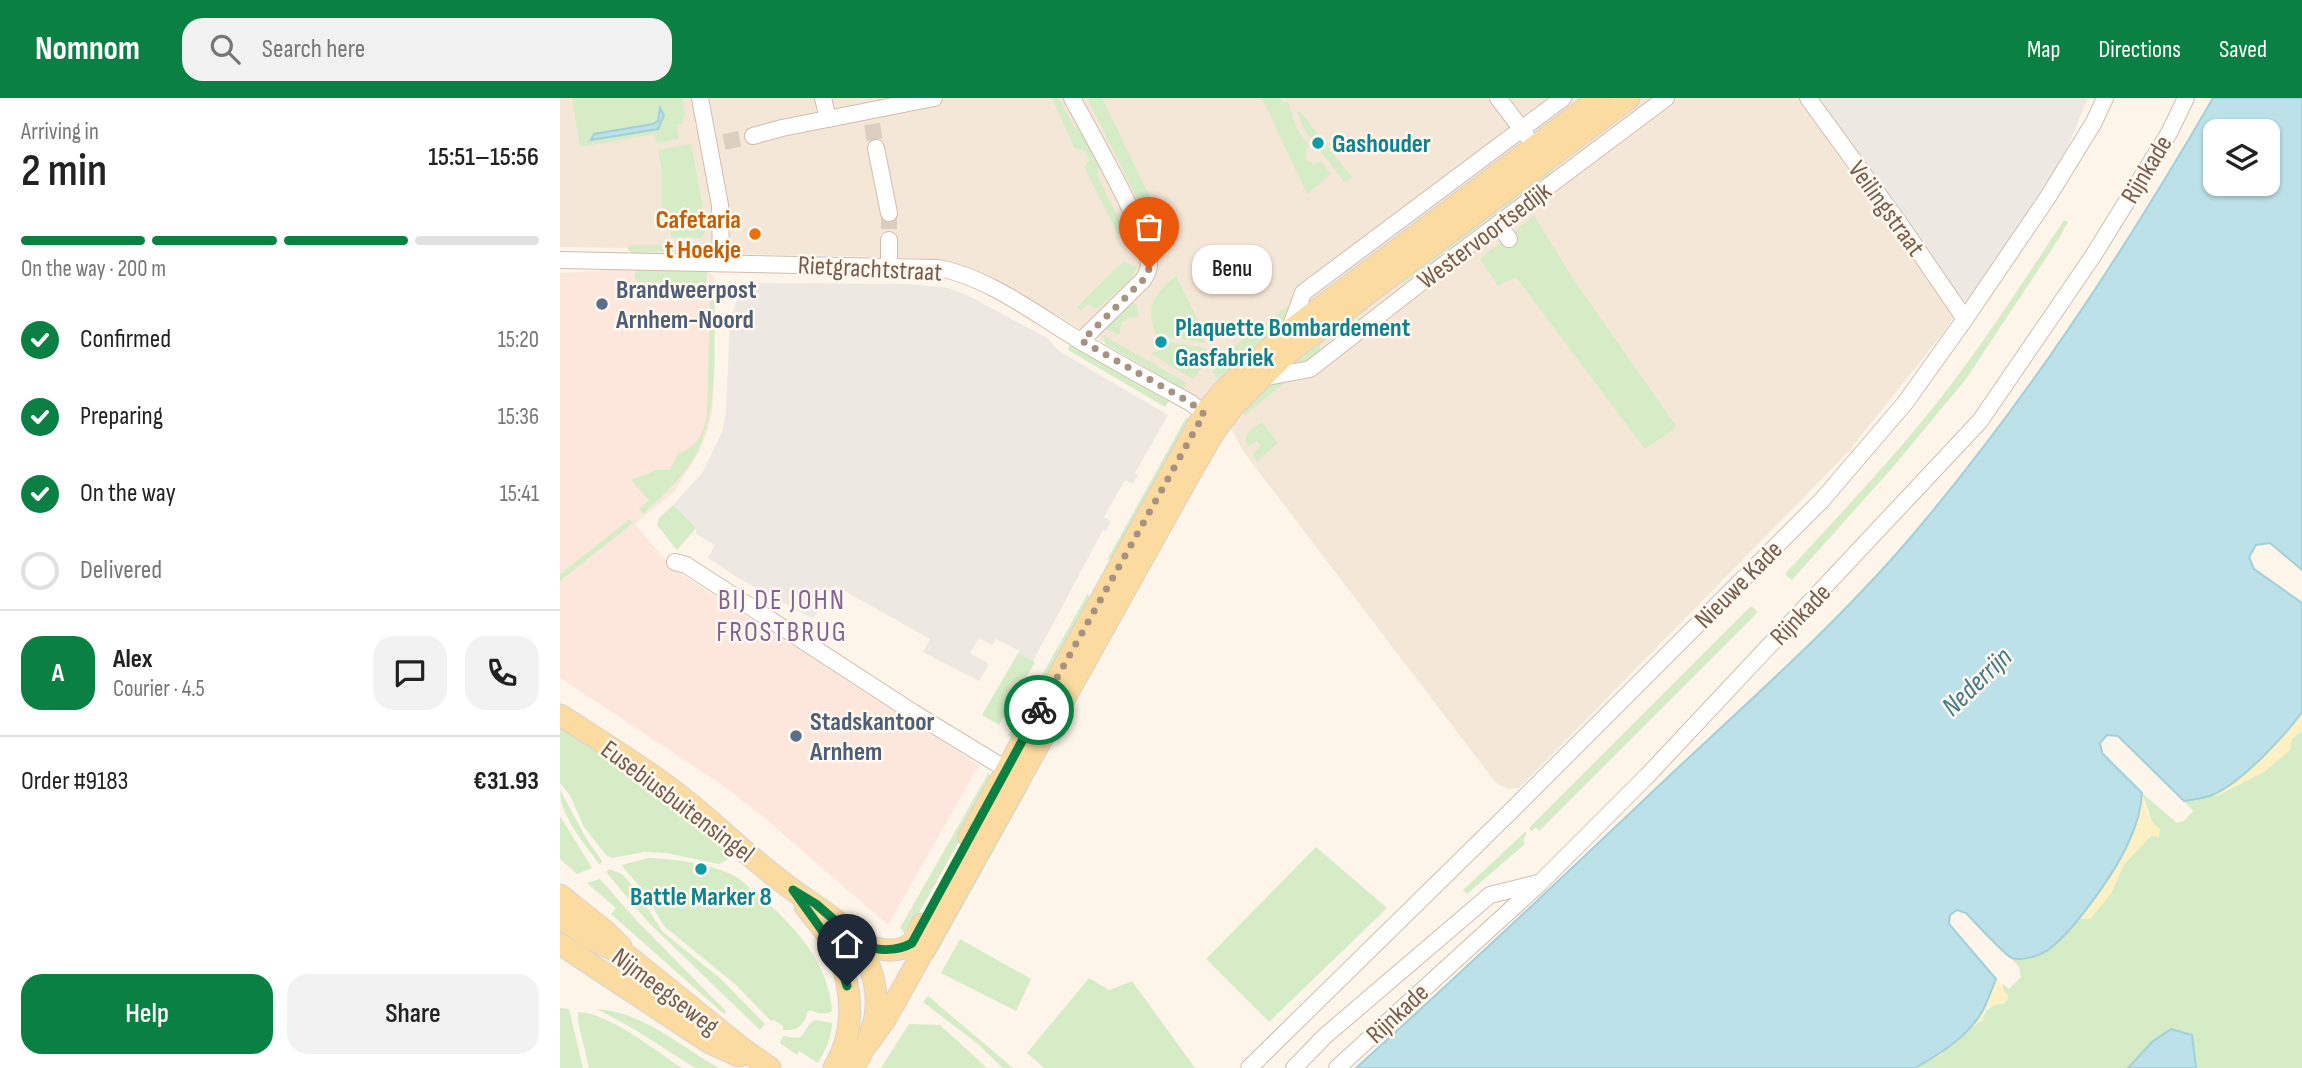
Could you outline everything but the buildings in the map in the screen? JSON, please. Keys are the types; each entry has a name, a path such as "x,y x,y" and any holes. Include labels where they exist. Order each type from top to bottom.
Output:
{"main road":[{"name":"Westervoortsedijk","path":"866,982 908,952 1213,434 1233,407 1284,356 1542,152 1599,98"},
{"name":"Westervoortsedijk","path":"853,1068 906,980 1012,773 1204,414 1222,392 1289,331 1542,152 1629,98"},
{"name":"Eusebiusbuitensingel","path":"560,715 678,794 793,890 816,904 855,939 866,957 866,982"},
{"name":"Eusebiusbuitensingel","path":"793,890 836,950 866,982"},
{"path":"560,895 605,931 629,957"},
{"name":"Nijmeegseweg","path":"560,918 591,939 629,957 770,1068"},
{"path":"855,939 874,949 903,948 912,943"},
{"name":"Nijmeegseweg","path":"560,944 708,1042 764,1068"},
{"path":"866,982 891,985 906,980"},
{"path":"834,1068 841,1055 850,1014 866,982"},
{"path":"866,982 875,1017 869,1042"}],"street":[{"path":"700,98 716,144 721,262"},
{"path":"823,98 828,119"},
{"path":"753,136 828,119 870,117 912,100 934,98"},
{"path":"1072,98 1137,225 1149,264 1143,280 1082,341"},
{"path":"1498,98 1542,152"},
{"name":"Westervoortsedijk","path":"1289,331 1303,293 1563,98"},
{"name":"Westervoortsedijk","path":"1260,378 1310,369 1666,98"},
{"name":"Veilingstraat","path":"1808,98 1965,319"},
{"name":"Nieuwe Kade","path":"1249,1068 1822,500 1905,403 1965,319 2048,197 2094,122 2105,98"},
{"path":"2169,133 2171,98"},
{"name":"Rijnkade","path":"1338,1068 1540,883 1647,776 1980,421 2093,256 2169,133 2186,98"},
{"path":"876,148 889,214"},
{"path":"1498,224 1509,239"},
{"path":"889,240 889,267"},
{"name":"Rietgrachtstraat","path":"560,260 938,268 965,275 1015,301 1191,403 1204,414"},
{"path":"1204,414 1213,434"},
{"path":"675,562 686,565 914,713 1012,773"},
{"path":"1294,1068 1325,1036 1490,895 1540,883"},
{"path":"1302,1014 1325,1036"}],"shaded area":[{"path":"560,98 1828,98 1970,292 1944,332 1848,452 1519,788 1507,789 1496,783 1243,451 1230,426 1198,397 999,282 957,264 917,258 740,254 732,251 728,245 710,251 674,254 632,253 628,248 560,247"},
{"path":"1819,98 2088,98 2042,208 1968,306"},
{"path":"643,268 707,271 714,276 713,406 708,430 699,452 674,492 635,524 673,569 979,765 888,925 725,787 560,678 560,273"},
{"path":"743,283 908,284 948,288 969,296 1047,338 1059,351 1168,415 1135,473 1138,475 1133,484 1125,480 1104,517 1111,521 1106,531 1103,530 1033,661 1018,653 1020,648 1018,650 996,639 992,645 979,638 970,653 989,664 979,681 923,652 930,639 834,585 813,619 738,578 708,558 715,545 696,534 696,528 673,505 703,472 722,432 726,411 730,320"}],"green space":[{"path":"572,98 682,98 684,123 676,125 679,139 657,143 654,134 580,147"},
{"path":"1052,98 1059,98 1100,169 1097,175 1125,232 1119,236 1084,167 1089,161 1087,153 1082,149 1075,149"},
{"path":"1087,98 1102,98 1159,216 1148,221"},
{"path":"1262,98 1279,98 1288,102 1296,127 1309,146 1305,152 1306,160 1313,164 1321,161 1331,174 1307,194"},
{"path":"1300,111 1352,178 1345,183 1305,131 1297,113"},
{"path":"691,144 703,207 705,234 701,238 671,237 671,227 662,227 662,170 658,150"},
{"path":"1548,164 1556,174 1551,178 1543,178 1404,283 1400,282"},
{"path":"1534,215 1572,277 1677,427 1645,449 1516,277 1498,286 1480,259"},
{"path":"2064,220 2068,222 2058,240 1966,379 1893,467 1792,580 1785,574 1923,420 1961,372"},
{"path":"629,245 704,247 632,253 627,249"},
{"path":"1124,261 1137,268 1130,280 1097,309 1088,304 1081,310 1077,307"},
{"path":"650,268 707,272 706,284 638,282 634,278 636,271"},
{"path":"1176,276 1203,330 1205,343 1156,335 1151,317 1154,301 1162,288"},
{"path":"710,290 715,290 714,374 704,436 685,471 643,514 639,509 649,500 631,480 657,470 670,470 678,454 698,440 705,424"},
{"path":"1134,302 1139,317 1130,317 1122,322 1119,335 1104,328"},
{"path":"1291,304 1279,331 1222,385 1212,372 1224,353"},
{"path":"1363,304 1368,309 1320,344 1320,353 1305,364 1278,369"},
{"path":"1103,335 1187,383 1183,389 1105,344"},
{"path":"1163,341 1206,348 1206,359 1195,378 1192,379 1152,354 1163,345"},
{"path":"1070,345 1169,401 1165,407 1068,350"},
{"path":"1287,381 1245,415 1238,407 1266,384"},
{"path":"1187,416 1189,424 1114,557 1107,560"},
{"path":"1262,422 1278,443 1257,461 1253,454 1261,446 1257,441 1248,447 1245,439 1248,432"},
{"path":"673,505 696,528 677,550 657,525 659,518"},
{"path":"630,519 633,523 560,581 560,574"},
{"path":"1088,593 1090,601 1016,739 1008,736"},
{"path":"1751,606 1758,612 1539,831 1536,827 1532,831 1529,828"},
{"path":"1018,653 1035,662 999,725 982,715"},
{"path":"560,726 672,801 701,825 730,858 719,864 666,853 644,852 612,858 607,856 584,827 570,795 560,783"},
{"path":"2302,731 2302,1068 2196,1068 2192,1035 2152,1042 2128,1068 1915,1068 1940,1055 1983,1018 1991,1007 2005,1003 2002,984 2009,989 2021,977 2019,967 2010,957 2025,959 2080,918 2090,919 2111,893 2124,864 2151,836 2153,824 2142,793 2177,823 2184,821 2193,811 2184,801 2217,795"},
{"path":"989,772 991,785 905,934 900,928"},
{"path":"1026,786 1028,789 934,958 931,958"},
{"path":"560,790 602,861 600,865 569,820"},
{"path":"560,816 592,868 577,874 560,859"},
{"path":"1525,832 1525,844 1467,894 1463,890"},
{"path":"1316,847 1387,908 1269,1022 1206,959"},
{"path":"648,858 711,867 731,874 745,883 796,931 807,945 824,976 832,1011 821,1014 811,1010 807,1012 802,1024 792,1030 783,1030 783,1026 771,1021 736,985 664,926 642,889 622,865"},
{"path":"609,869 622,874 631,884 663,932 721,979 765,1024 760,1030 648,922 606,872"},
{"path":"600,879 636,920 726,1011 724,1014 611,914 616,908 587,883"},
{"path":"960,939 1031,979 1016,1011 941,973"},
{"path":"1089,978 1109,990 1132,981 1195,1068 1044,1068 1027,1053"},
{"path":"928,996 1013,1068 1003,1068 979,1045 923,1002"},
{"path":"560,1008 569,1009 583,1068 560,1068"},
{"path":"597,1009 614,1011 646,1023 719,1068 695,1068"},
{"path":"578,1012 591,1014 618,1026 682,1068 589,1068"},
{"path":"815,1020 832,1023 826,1049 818,1063 799,1051 797,1055 780,1043 783,1036 799,1038"},
{"path":"909,1024 940,1025 987,1068 881,1068"}],"sand":[{"path":"2302,712 2302,731 2292,739 2290,750 2264,772 2217,796 2212,795 2253,767"},
{"path":"2142,793 2150,818 2160,829 2159,837 2151,836 2124,864 2111,893 2090,919 2080,918 2126,843 2139,810"},
{"path":"1996,979 2008,995 2007,1001 1989,1007 1984,1012 1983,1021 1973,1024 1983,1011"}],"water":[{"name":"Nederrijn","path":"2213,98 2302,98 2302,570 2270,543 2256,545 2249,557 2254,569 2302,603 2302,712 2261,759 2223,789 2209,796 2184,801 2118,736 2107,735 2100,743 2102,753 2142,793 2135,828 2116,867 2059,941 2048,950 2031,957 2012,958 1966,913 1957,910 1950,915 1949,924 1996,979 1983,1010 1970,1028 1944,1050 1915,1068 1356,1068 1759,693 1877,575 1948,492 2030,384 2143,215"},
{"path":"660,108 664,115 658,129 591,140 594,134 653,124 658,121"},
{"path":"2171,1029 2192,1035 2196,1068 2128,1068 2152,1042"}],"tunnel":[{"path":"872,124 876,148"},
{"path":"724,142 753,136"},
{"path":"889,213 889,240"}],"way so far":[{"path":"1039,710 1204,414 1191,403 1082,341 1143,280 1149,269"}],"place":[{"name":"Gashouder","path":"1318,143"},
{"name":"Cafetaria t Hoekje","path":"755,234"},
{"name":"Benu","path":"1149,269"},
{"name":"Brandweerpost Arnhem-Noord","path":"602,304"},
{"name":"Plaquette Bombardement Gasfabriek","path":"1161,342"},
{"name":"Stadskantoor Arnhem","path":"796,736"},
{"name":"Battle Marker 8","path":"701,869"}],"district":[{"name":"BIJ DE JOHN FROSTBRUG","path":"782,615"}],"route":[{"path":"847,986 836,950 793,890 816,904 864,946 892,949 903,948 912,943 1039,710"}]}
